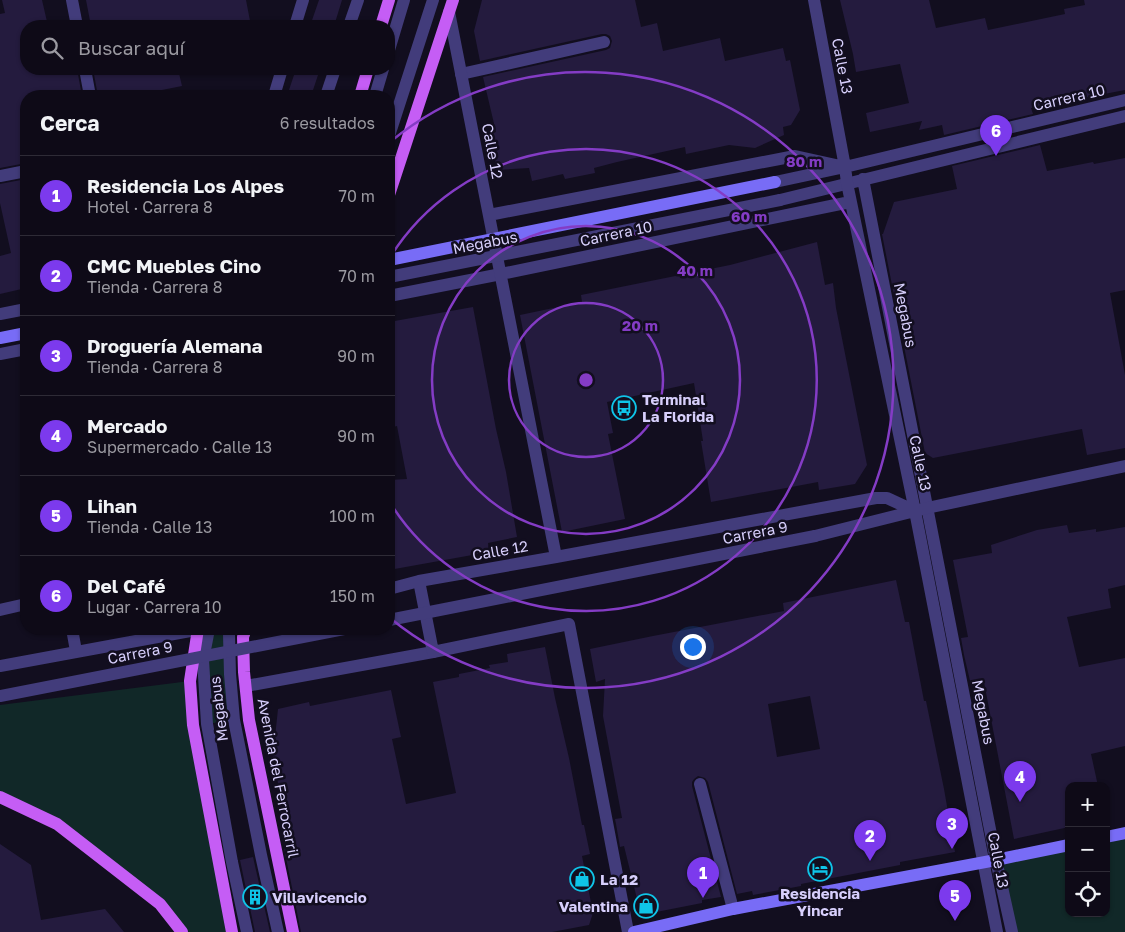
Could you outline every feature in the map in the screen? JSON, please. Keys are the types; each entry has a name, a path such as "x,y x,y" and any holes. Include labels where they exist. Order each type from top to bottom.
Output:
{"main road":[{"path":"383,20 389,0"},
{"path":"395,177 451,6"},
{"path":"362,90 366,75"},
{"name":"Carrera 10","path":"395,259 775,182"},
{"path":"0,338 20,334"},
{"path":"198,635 190,681 193,725 232,932"},
{"name":"Avenida del Ferrocarril","path":"244,635 249,720 293,932"},
{"path":"0,797 57,824 160,904 182,932"},
{"path":"1110,836 1125,833"},
{"path":"634,932 733,909 1065,846"}],"street":[{"path":"72,0 76,20"},
{"path":"297,20 303,0"},
{"path":"351,20 358,0"},
{"path":"395,30 404,0"},
{"path":"395,117 433,0"},
{"name":"Calle 13","path":"814,0 850,202 921,509 997,932"},
{"name":"Calle 12","path":"395,587 419,581 556,557 461,74 451,6"},
{"path":"461,74 604,42"},
{"path":"86,75 89,90"},
{"path":"276,90 280,75"},
{"path":"328,90 333,75"},
{"path":"376,90 381,75"},
{"name":"Carrera 10","path":"775,182 1125,100"},
{"path":"863,179 1125,116"},
{"name":"Carrera 10","path":"489,215 795,156 845,167"},
{"path":"0,176 20,172"},
{"name":"Megabus","path":"395,277 780,200 863,179 921,509 1012,932"},
{"name":"Carrera 10","path":"395,295 850,202"},
{"path":"0,314 20,310"},
{"path":"0,354 20,350"},
{"name":"Carrera 9","path":"395,619 815,536 921,509 1125,466"},
{"path":"556,557 876,498 886,498 921,509"},
{"path":"419,581 433,652"},
{"path":"0,610 20,605"},
{"path":"246,686 433,652 569,624 628,932"},
{"path":"73,635 76,651"},
{"path":"0,666 165,635"},
{"name":"Megabus","path":"208,635 204,660 207,724 232,862 247,932"},
{"name":"Megabus","path":"229,635 234,720 278,932"},
{"name":"Carrera 9","path":"0,696 313,635"},
{"path":"700,784 733,909"}],"green space":[{"path":"209,635 231,635 234,720 207,724"},
{"path":"190,681 232,932 182,932 160,904 57,824 0,797 0,705"},
{"path":"1125,833 1125,932 1012,932 996,860 1065,846 1065,917 1110,917 1110,836"}],"building":[{"path":"2,0 42,0 47,20 20,20 20,75 78,75 81,90 20,90 20,164 0,168 0,14 5,13"},
{"path":"86,0 246,0 250,20 90,20"},
{"path":"319,0 342,0 336,20 312,20"},
{"path":"482,0 635,0 641,27 657,23 663,51 720,38 725,61 783,48 786,61 790,60 800,110 791,125 783,127 784,135 755,148 729,145 686,154 685,147 594,168 595,173 565,179 563,174 532,181 529,168 497,170 490,134 496,132 483,77 606,50 610,48 612,41 610,36 602,34 480,61 474,31"},
{"path":"840,0 929,0 936,28 985,18 988,30 1065,14 1064,9 1085,5 1084,0 1125,0 1125,90 1031,108 1033,114 944,135 942,125 919,130 922,121 870,132 866,113 909,103 900,64 856,72"},
{"path":"94,75 179,75 182,86 162,90 97,90"},
{"path":"294,75 318,75 313,90 289,90"},
{"path":"1040,145 1047,171 1125,158 1125,290 1110,293 1125,375 1125,448 1087,455 1082,429 933,458 925,453 882,234 894,202 957,189 952,166"},
{"path":"20,180 20,289 0,294 0,256 11,253 0,203 0,184"},
{"path":"817,242 825,285 833,283 836,308 867,465 855,484 819,490 818,482 711,502 694,383 607,402 613,433 608,434 625,519 562,532 520,315 582,302 581,295 730,265"},
{"path":"473,307 517,537 488,543 489,552 395,569 395,480 407,479 397,426 395,426 395,321"},
{"path":"1067,525 1069,533 1096,529 1096,532 1125,527 1125,585 1108,589 1111,608 1067,617 1079,667 1125,658 1125,746 1091,754 1097,782 1065,782 1065,828 1014,839 984,682 971,685 964,655 961,638 968,637 953,560 992,553 991,545 1037,530"},
{"path":"896,580 905,622 909,622 924,701 926,701 944,789 955,852 900,862 900,865 801,884 801,886 753,895 752,891 737,894 708,782 705,778 698,776 692,782 692,786 721,897 702,900 702,903 641,915 624,846 620,847 615,819 622,818 603,716 605,679 596,682 590,649 784,611 783,603","holes":["810,696 820,749 777,757 768,704"]},
{"path":"545,647 582,825 584,825 590,854 582,856 593,913 589,925 552,932 301,932 284,848 290,847 273,756 278,709 309,702 310,706 391,690 401,737 392,739 406,804 456,793 433,682 459,677 459,674 490,668 489,665 508,662 507,654"},
{"path":"0,844 31,865 41,920 105,909 124,932 0,932"},
{"path":"253,857 270,932 255,932 240,860"}],"place":[{"name":"Del Café","path":"996,156"},
{"name":"Terminal La Florida","path":"624,408"},
{"name":"Mercado","path":"1020,802"},
{"name":"Droguería Alemana","path":"952,849"},
{"name":"CMC Muebles Cino","path":"870,861"},
{"name":"Residencia Yincar","path":"820,869"},
{"name":"La 12","path":"582,879"},
{"name":"Villavicencio","path":"255,897"},
{"name":"Residencia Los Alpes","path":"703,898"},
{"name":"Valentina","path":"646,906"},
{"name":"Lihan","path":"955,921"}]}
